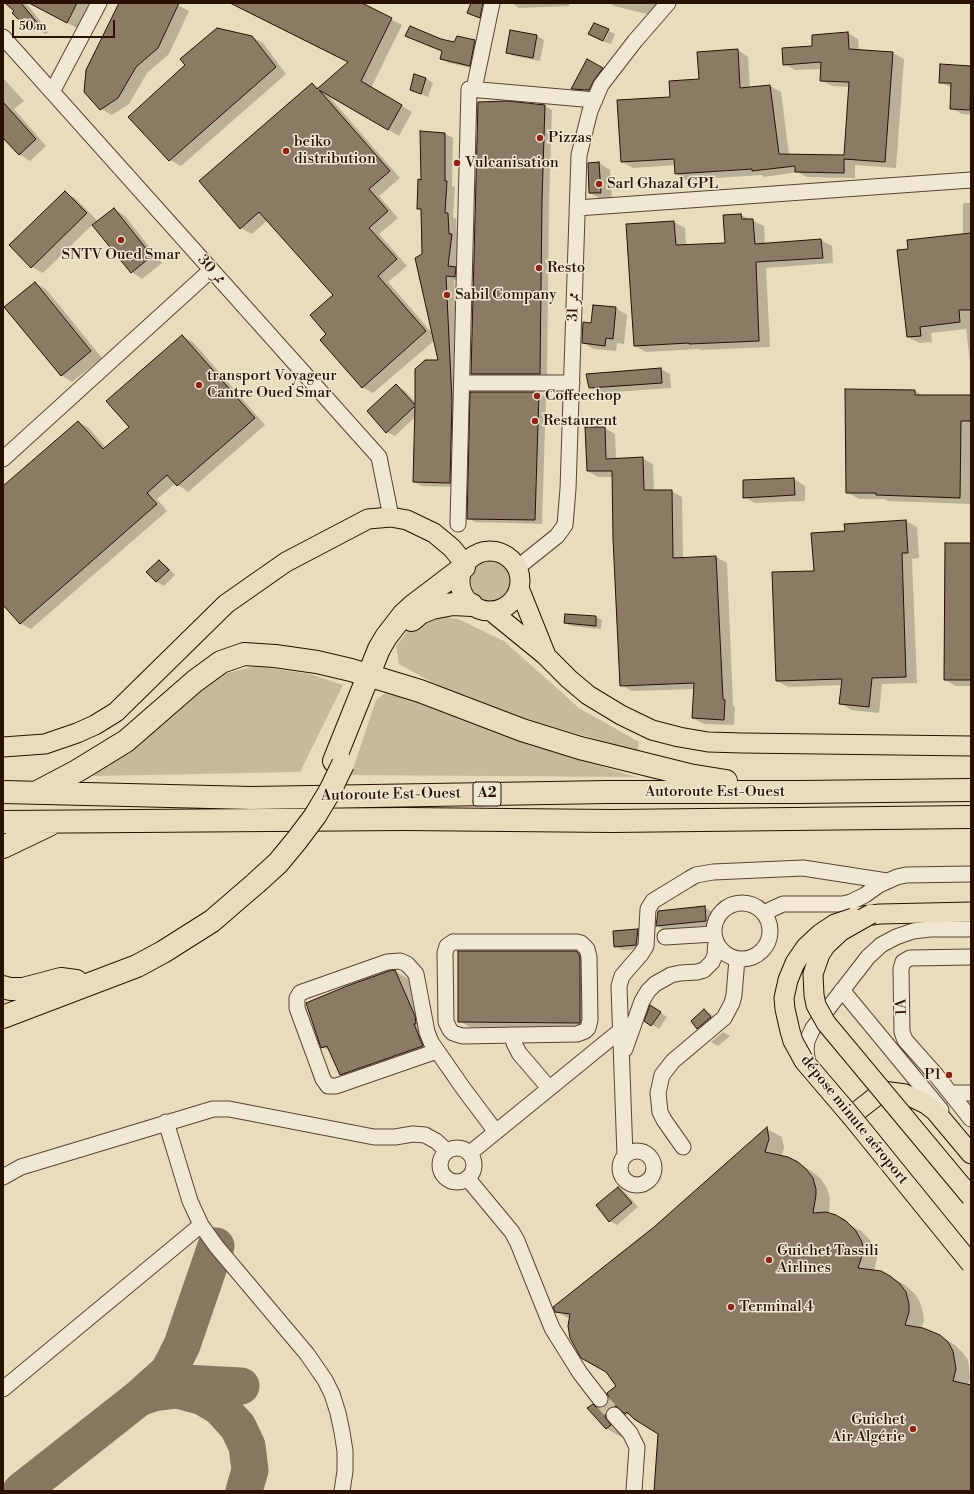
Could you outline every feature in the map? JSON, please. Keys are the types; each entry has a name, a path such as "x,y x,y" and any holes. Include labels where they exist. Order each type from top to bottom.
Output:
{"highway":[{"path":"3,1004 76,981 137,957 171,939 278,863 306,828 330,791 372,676 379,649 403,615 464,565"},
{"path":"372,676 392,641 401,630 420,613 443,605 481,608"},
{"path":"35,794 77,771 126,741 195,681 221,662 244,654 275,656 317,662 372,676 420,691 522,730 580,748 689,775 799,792"},
{"name":"Autoroute Est-Ouest","path":"3,792 35,794 104,794 252,798 608,792 971,790"},
{"name":"Autoroute Est-Ouest","path":"3,822 405,819 612,821 971,817"},
{"path":"3,847 54,822"},
{"path":"3,1017 125,971 163,952 212,921 253,880"},
{"path":"3,987 10,989 23,989 61,979 76,981"}],"main road":[{"path":"8,747 45,744 95,725 116,712 226,604 286,562 368,520 391,517 407,520 434,533 452,548 464,565"},
{"path":"481,608 501,609 516,597 519,588 520,578 517,568 505,555 497,552 488,551 479,553 472,557 464,565 460,583 466,599 545,654 569,679 588,695 614,711 652,730 708,742 971,746"},
{"path":"519,588 545,654"},
{"path":"971,912 862,916 841,931 826,945 816,963 813,974 813,989 816,1005 826,1023 971,1197"},
{"name":"dépose minute aéroport","path":"862,916 835,924 827,929 806,947 792,971 784,998 787,1020 793,1041 804,1061 971,1264"},
{"path":"850,1116 883,1091 905,1094 926,1104 943,1119 971,1154"}],"street":[{"path":"52,92 99,3"},
{"path":"474,89 492,3"},
{"name":"ممر 31","path":"517,568 558,536 565,525 568,489 572,383 579,154 590,111 601,85 635,41 668,3"},
{"name":"ممر 30","path":"3,37 379,457 391,517"},
{"path":"458,524 469,89 595,100"},
{"path":"577,208 971,180"},
{"path":"3,459 211,270"},
{"path":"462,383 572,383"},
{"path":"625,1156 619,990 620,981 625,972 646,946 647,913 650,905 656,898 696,875 713,872 803,868 887,881"},
{"path":"765,914 783,904 843,904 865,895 879,885 897,877 916,874 971,874"},
{"path":"622,1055 642,1001 648,991 655,984 671,975 704,970 712,962 715,955 714,926 720,913 732,904 739,903 753,905 765,914 770,928 768,942 758,954 752,957 738,959 724,953 715,937"},
{"path":"971,929 930,929 913,931 896,937 882,945 868,957 809,1034 806,1056 810,1070 814,1077 877,1148 971,1264"},
{"path":"665,938 715,937"},
{"path":"453,942 577,942 584,946 589,952 590,1020 588,1028 577,1034 512,1035 462,1036 450,1030 446,1022 445,954 447,946 453,942"},
{"name":"1A","path":"951,1093 907,1043 903,1036 900,969 901,965 906,959 971,957"},
{"path":"683,1147 660,1112 658,1093 661,1079 673,1061 718,1024 728,1011 734,995 738,959"},
{"path":"437,1051 336,1086 328,1086 323,1079 297,1008 297,998 300,993 305,991 387,962 400,961 407,964 416,974 427,1032 437,1051 496,1132"},
{"path":"842,990 971,1147"},
{"path":"470,1153 621,1030"},
{"path":"512,1035 519,1053 549,1088"},
{"path":"951,1093 971,1093"},
{"path":"951,1093 971,1119"},
{"path":"3,1177 21,1167 214,1108 229,1109 374,1137 396,1137 413,1134 425,1135 436,1141 446,1152"},
{"path":"166,1122 190,1201 201,1225 221,1252 298,1341 325,1380 338,1413 342,1432 345,1458 342,1491"},
{"path":"452,1148 458,1148 470,1153 475,1164 472,1175 468,1179 463,1182 451,1181 442,1174 440,1162 442,1156 446,1152 452,1148"},
{"path":"468,1179 517,1241 552,1328 580,1373 600,1399"},
{"path":"3,1389 201,1225"},
{"path":"614,1415 630,1433 637,1447 634,1491"}],"shaded area":[{"path":"491,561 499,563 505,567 509,573 511,581 509,589 505,595 499,599 491,601 483,599 477,595 473,589 471,581 473,573 477,567 483,563"},
{"path":"436,615 458,619 504,641 579,708 639,742 638,751 529,720 448,691 399,664 396,646 410,628"},
{"path":"256,666 310,674 343,685 300,772 93,776 219,675"},
{"path":"389,690 530,744 636,777 351,775 376,700"}],"building":[{"path":"5,3 21,3 39,25 35,29 28,23 25,26 12,13 14,11"},
{"path":"29,3 77,3 67,23"},
{"path":"119,3 179,3 158,48 136,67 118,98 100,110 84,92 86,70"},
{"path":"230,3 362,3 392,18 361,81 402,105 388,130 319,90 390,171 369,189 388,211 369,228 397,259 378,276 426,331 362,388 320,340 326,334 310,315 333,295 259,212 240,229 199,181 312,83 317,89 348,62"},
{"path":"471,3 483,3 480,18 467,13"},
{"path":"594,23 609,29 603,41 588,34"},
{"path":"410,26 441,39 454,42 457,36 475,40 470,66 440,59 442,51 405,36"},
{"path":"217,28 252,36 276,67 169,161 128,117 185,65 180,59"},
{"path":"510,30 537,35 533,58 506,53"},
{"path":"848,32 849,49 893,52 885,162 844,159 844,173 795,172 795,166 752,171 752,169 675,174 674,159 621,162 617,100 670,97 669,81 699,79 697,52 738,49 740,88 770,85 779,154 844,155 849,82 820,81 821,62 783,65 782,48 812,46 812,35"},
{"path":"587,59 603,68 589,90 571,89"},
{"path":"940,64 971,66 970,110 950,109 951,83 939,83"},
{"path":"414,74 426,78 421,94 410,90"},
{"path":"508,101 545,105 542,201 540,374 471,374 478,102"},
{"path":"3,102 36,139 19,155 3,138"},
{"path":"420,131 445,133 445,181 447,181 445,213 448,213 449,234 452,234 448,266 456,267 455,277 446,276 452,401 450,483 413,482 415,406 386,433 367,411 396,384 415,405 415,369 425,360 438,360 415,258 422,254 421,209 417,209 418,179 421,180"},
{"path":"599,162 601,193 589,193 588,163"},
{"path":"65,191 87,213 31,268 9,245"},
{"path":"114,208 152,256 131,273 92,225"},
{"path":"741,214 742,219 753,219 755,244 821,239 823,258 756,262 759,341 634,346 626,224 674,221 676,245 725,243 723,215"},
{"path":"971,233 971,310 959,310 960,322 920,327 921,336 907,337 897,250 908,249 907,240"},
{"path":"35,282 91,351 61,376 4,307"},
{"path":"593,305 616,307 613,339 606,338 605,346 582,343 583,322 591,323"},
{"path":"182,335 255,418 177,486 167,475 147,493 157,504 20,624 3,605 3,486 78,421 103,449 129,427 106,401"},
{"path":"661,368 662,383 589,388 586,374"},
{"path":"845,389 915,390 915,395 971,395 971,421 961,421 960,498 876,495 876,493 846,493"},
{"path":"470,392 539,392 535,520 467,519"},
{"path":"585,427 605,427 606,459 643,457 644,490 672,490 673,558 716,556 723,699 725,700 724,720 692,718 694,683 620,686 613,539 612,471 587,471"},
{"path":"794,478 795,495 743,498 743,480"},
{"path":"906,520 908,553 902,553 906,677 872,678 869,707 839,704 842,679 776,681 772,572 814,571 811,533 845,531 844,524"},
{"path":"945,543 971,543 971,680 944,680"},
{"path":"159,560 169,570 156,582 146,572"},
{"path":"565,614 596,616 596,626 564,623"},
{"path":"705,906 706,921 656,926 658,911"},
{"path":"638,929 636,945 614,947 613,931"},
{"path":"458,951 576,951 580,958 580,1023 458,1022"},
{"path":"395,970 415,1016 416,1024 414,1024 423,1046 340,1075 327,1046 321,1048 306,1003 347,986"},
{"path":"650,1005 661,1012 651,1026 644,1021"},
{"path":"704,1009 711,1017 697,1029 691,1021"},
{"name":"Terminal 4","path":"767,1127 769,1139 765,1152 788,1157 798,1162 813,1178 816,1195 813,1213 826,1212 836,1215 846,1221 856,1231 862,1242 863,1249 858,1268 881,1271 900,1284 906,1292 909,1312 905,1325 923,1328 940,1335 948,1342 953,1351 956,1369 953,1381 971,1385 971,1491 654,1491 658,1434 634,1419 627,1412 625,1414 616,1406 608,1408 606,1412 605,1417 611,1425 606,1429 587,1408 593,1404 596,1407 601,1408 606,1406 609,1398 607,1393 616,1386 606,1372 581,1358 570,1338 568,1326 570,1314 555,1312 553,1307 654,1227"},
{"path":"618,1187 632,1203 609,1222 596,1205"}],"taxiway":[{"path":"216,1246 182,1345 173,1363 168,1372 139,1398 166,1386 184,1383 241,1386"},
{"path":"21,1491 139,1398 153,1393 177,1390 203,1397 220,1407 238,1427 247,1446 250,1470 244,1491"}],"tunnel":[{"path":"600,1399 614,1415"}],"place":[{"name":"Pizzas","path":"540,138"},
{"name":"beiko distribution","path":"286,151"},
{"name":"Vulcanisation","path":"457,163"},
{"name":"Sarl Ghazal GPL","path":"599,184"},
{"name":"SNTV Oued Smar","path":"121,240"},
{"name":"Resto","path":"539,268"},
{"name":"Sabil Company","path":"447,295"},
{"name":"transport Voyageur Cantre Oued Smar","path":"199,385"},
{"name":"Coffeechop","path":"537,396"},
{"name":"Restaurent","path":"535,421"},
{"name":"P1","path":"949,1075"},
{"name":"Guichet Tassili Airlines","path":"769,1260"},
{"name":"Terminal 4","path":"731,1307"},
{"name":"Guichet Air Algérie","path":"913,1429"}]}
